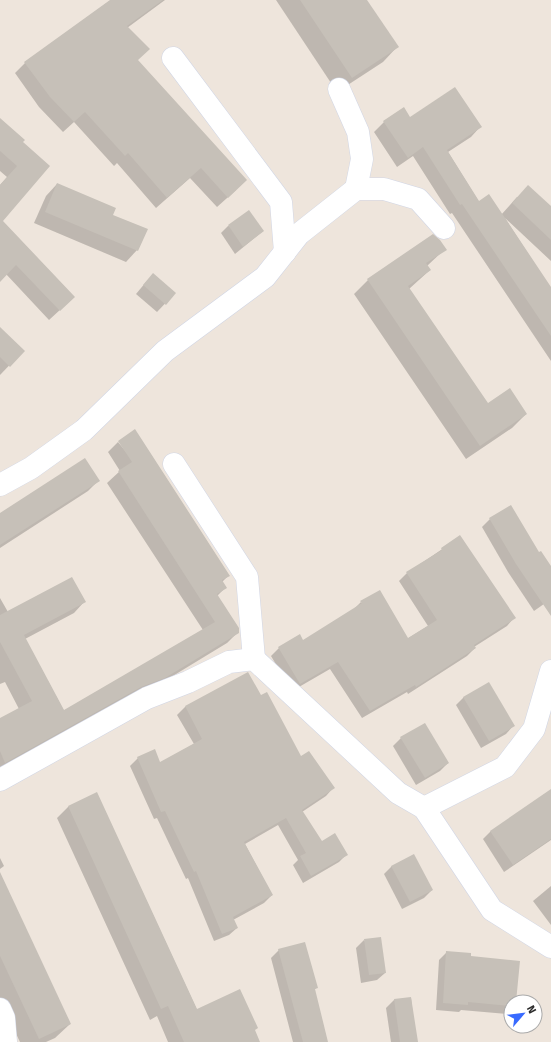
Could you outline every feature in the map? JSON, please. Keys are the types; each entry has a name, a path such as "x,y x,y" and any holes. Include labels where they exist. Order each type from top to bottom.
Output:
{"street":[{"path":"173,58 281,202 285,252"},
{"path":"339,89 358,132 362,159 356,189"},
{"path":"0,485 31,468 84,430 165,351 265,277 299,234 356,189 384,189 418,199 444,228"},
{"path":"174,464 247,577 254,659 398,793 424,808 492,910 551,947"},
{"path":"0,780 147,698 188,682 229,662 254,659"},
{"path":"424,808 467,788 505,767 534,729 551,671"},
{"path":"0,1009 4,1018 6,1042"}],"building":[{"path":"110,0 163,0 127,26 150,49 138,60 247,180 228,198 201,168 167,198 128,153 125,156 85,112 74,122 50,97 24,62"},
{"path":"300,0 367,0 399,47 352,78"},
{"path":"455,87 482,127 447,150 479,201 489,194 551,287 551,336 462,204 460,205 423,147 408,158 383,121 404,107 410,117"},
{"path":"0,118 25,140 23,142 50,166 3,221 75,297 60,311 16,265 0,282 0,185 17,166 0,151"},
{"path":"57,183 116,208 113,215 148,229 138,251 45,212"},
{"path":"528,185 551,206 551,240 512,203"},
{"path":"249,210 264,231 243,247 228,225"},
{"path":"433,234 440,240 447,250 426,263 431,270 408,286 488,403 510,388 527,414 480,446 367,279"},
{"path":"153,273 176,293 166,305 143,285"},
{"path":"0,327 25,351 10,367 0,357"},
{"path":"135,429 230,576 222,580 227,588 217,594 239,628 239,633 165,678 141,687 5,763 0,751 0,718 32,701 0,642 0,615 72,577 86,602 24,635 64,710 215,622 118,471 132,462 118,441"},
{"path":"85,458 100,481 0,545 0,513"},
{"path":"511,505 539,552 541,551 551,566 551,616 516,564 489,518"},
{"path":"460,535 516,618 474,645 476,648 416,687 415,685 370,711 338,662 300,684 278,647 300,634 303,640 362,603 360,601 380,590 408,638 437,620 406,572 442,550 441,548"},
{"path":"248,672 261,695 267,692 301,756 309,751 335,788 302,810 322,841 335,833 348,855 311,876 300,856 306,853 286,818 244,842 273,895 233,917 238,928 222,934 196,871 194,872 165,811 161,812 137,757 155,749 160,762 202,739 185,706"},
{"path":"489,682 515,726 489,741 463,697"},
{"path":"425,723 449,763 425,778 400,737"},
{"path":"551,789 551,839 513,865 490,831"},
{"path":"97,792 197,1009 240,989 258,1028 255,1030 260,1042 184,1042 168,1006 161,1009 68,806"},
{"path":"414,854 433,890 410,902 391,866"},
{"path":"0,872 71,1024 39,1039 0,956"},
{"path":"381,937 386,973 369,975 364,939"},
{"path":"305,942 318,988 315,989 328,1042 303,1042 278,949"},
{"path":"446,951 471,953 471,956 520,961 517,994 503,994 503,1005 468,1002 468,1005 443,1003"},
{"path":"411,997 418,1042 400,1042 394,999"}]}
